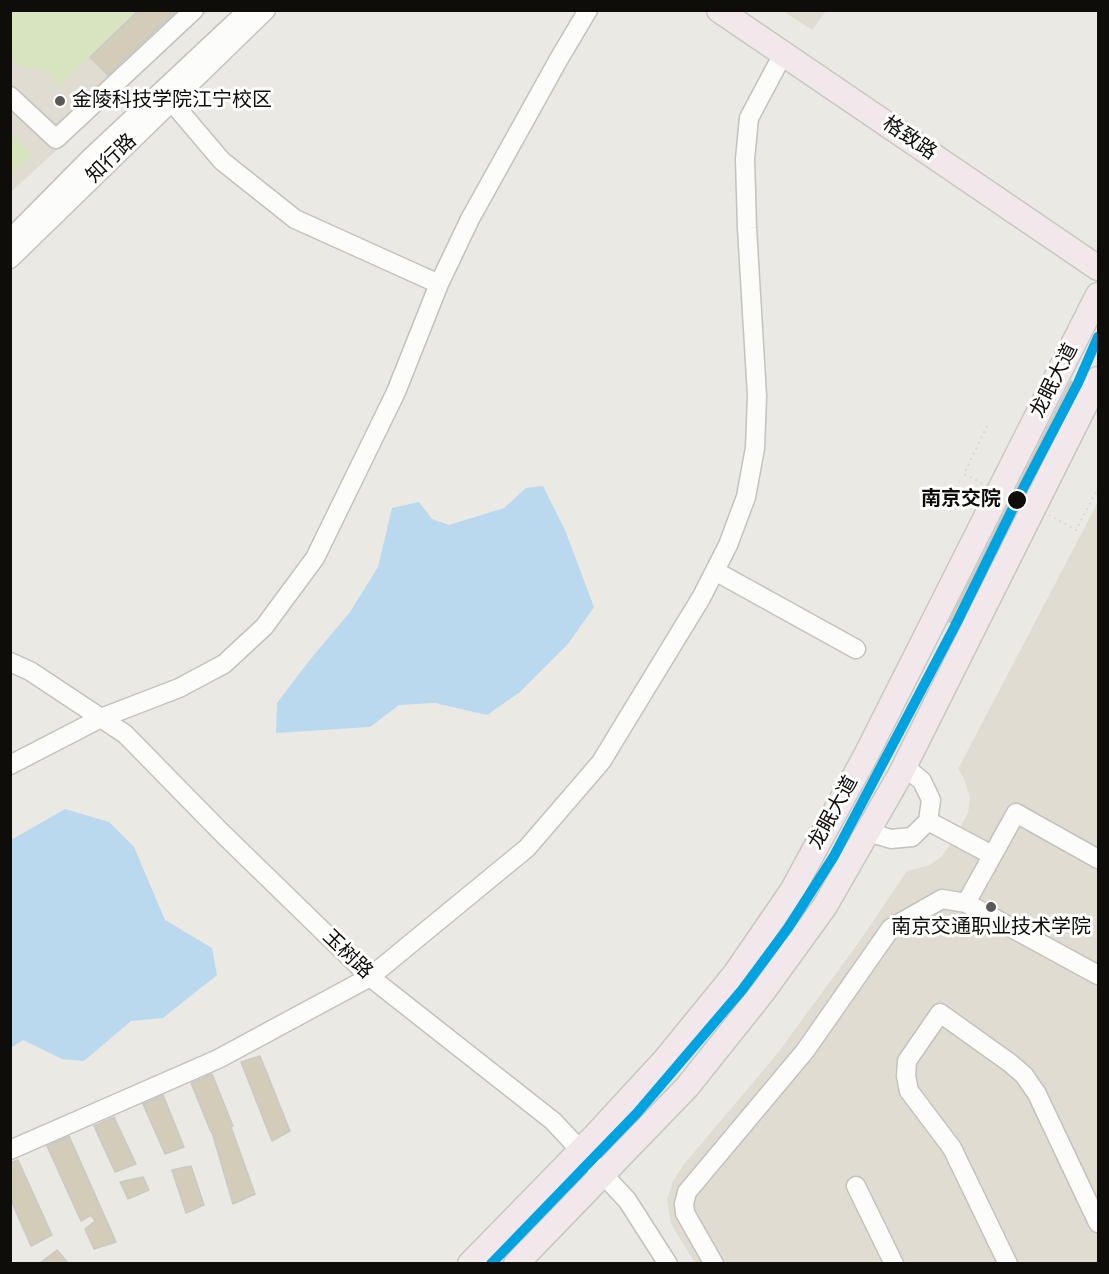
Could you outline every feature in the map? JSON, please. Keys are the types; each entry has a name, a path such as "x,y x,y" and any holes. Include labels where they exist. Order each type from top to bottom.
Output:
{"main road":[{"name":"格致路","path":"720,10 1098,268"},
{"name":"龙眠大道","path":"470,1263 664,1061 735,974 792,891 865,757 1098,295"},
{"name":"龙眠大道","path":"516,1263 687,1087 762,993 825,906 904,766 1098,379"}],"street":[{"path":"10,96 56,139 194,10"},
{"name":"知行路","path":"10,239 90,158 248,10"},
{"name":"知行路","path":"10,259 266,10"},
{"path":"10,765 101,718 179,688 224,664 264,627 315,558 396,392 439,284 470,219 588,10"},
{"path":"10,1150 218,1059 370,978 527,849 602,762 701,598 728,545 746,496 755,448 757,396 747,228 746,159 749,118 761,91 783,54"},
{"path":"171,101 222,161 295,219 439,284"},
{"path":"715,571 856,649"},
{"name":"玉树路","path":"10,662 30,671 124,734 230,842 370,978 552,1121 627,1200 668,1263"},
{"path":"868,832 891,839 912,837 928,821 931,800 922,781 904,766"},
{"path":"966,903 1016,813 1098,859"},
{"path":"928,821 992,855"},
{"path":"714,1263 685,1213 684,1204 687,1192 805,1051 891,928 942,899 966,903 1098,975"},
{"path":"1008,1263 952,1148 909,1091 906,1076 907,1061 940,1013 1010,1063 1024,1076 1037,1094 1098,1223"},
{"path":"856,1186 894,1263"}],"path":[{"path":"987,426 964,474 1010,497"},
{"path":"1041,511 1076,530 1098,488"}],"shaded area":[{"name":"金陵科技学院江宁校区","path":"11,11 208,11 11,192"},
{"path":"783,11 826,11 812,30"},
{"name":"南京交通职业技术学院","path":"1098,502 1098,1263 695,1263 671,1224 667,1200 673,1181 685,1163 777,1054 859,942 907,871 930,865 942,856 956,836 968,813 970,798 964,778 958,769"}],"green space":[{"path":"10,11 139,11 59,86 46,71 18,66 11,62"},
{"path":"10,131 33,154 11,177 10,177"}],"water":[{"path":"543,486 565,530 594,607 568,644 520,692 487,715 435,703 399,705 370,727 276,733 277,703 350,612 378,567 392,508 419,502 432,519 449,525 504,508 526,488"},
{"path":"65,809 109,822 134,847 165,920 212,948 217,975 163,1018 131,1021 84,1061 62,1059 23,1040 11,1048 11,840"}],"building":[{"path":"139,10 177,10 108,75 90,57"},
{"path":"1071,381 1079,385 958,626 949,622"},
{"path":"260,1056 290,1131 272,1141 241,1062"},
{"path":"212,1074 233,1126 231,1127 255,1194 233,1204 212,1132 191,1083"},
{"path":"163,1095 184,1147 165,1154 143,1104"},
{"path":"114,1117 136,1164 115,1172 94,1126"},
{"path":"69,1136 116,1242 94,1249 85,1229 95,1221 91,1215 81,1221 47,1146"},
{"path":"18,1160 52,1235 31,1246 10,1198 10,1163"},
{"path":"191,1166 204,1205 186,1213 172,1170"},
{"path":"143,1177 149,1190 128,1199 120,1182"},
{"path":"57,1250 68,1263 40,1263"}],"transit line":[{"path":"491,1264 637,1113 742,990 788,928 834,856 955,626 1078,383 1098,337"}],"place":[{"name":"金陵科技学院江宁校区","path":"60,101"},
{"name":"南京交院","path":"1017,500"},
{"name":"南京交通职业技术学院","path":"991,907"}]}
